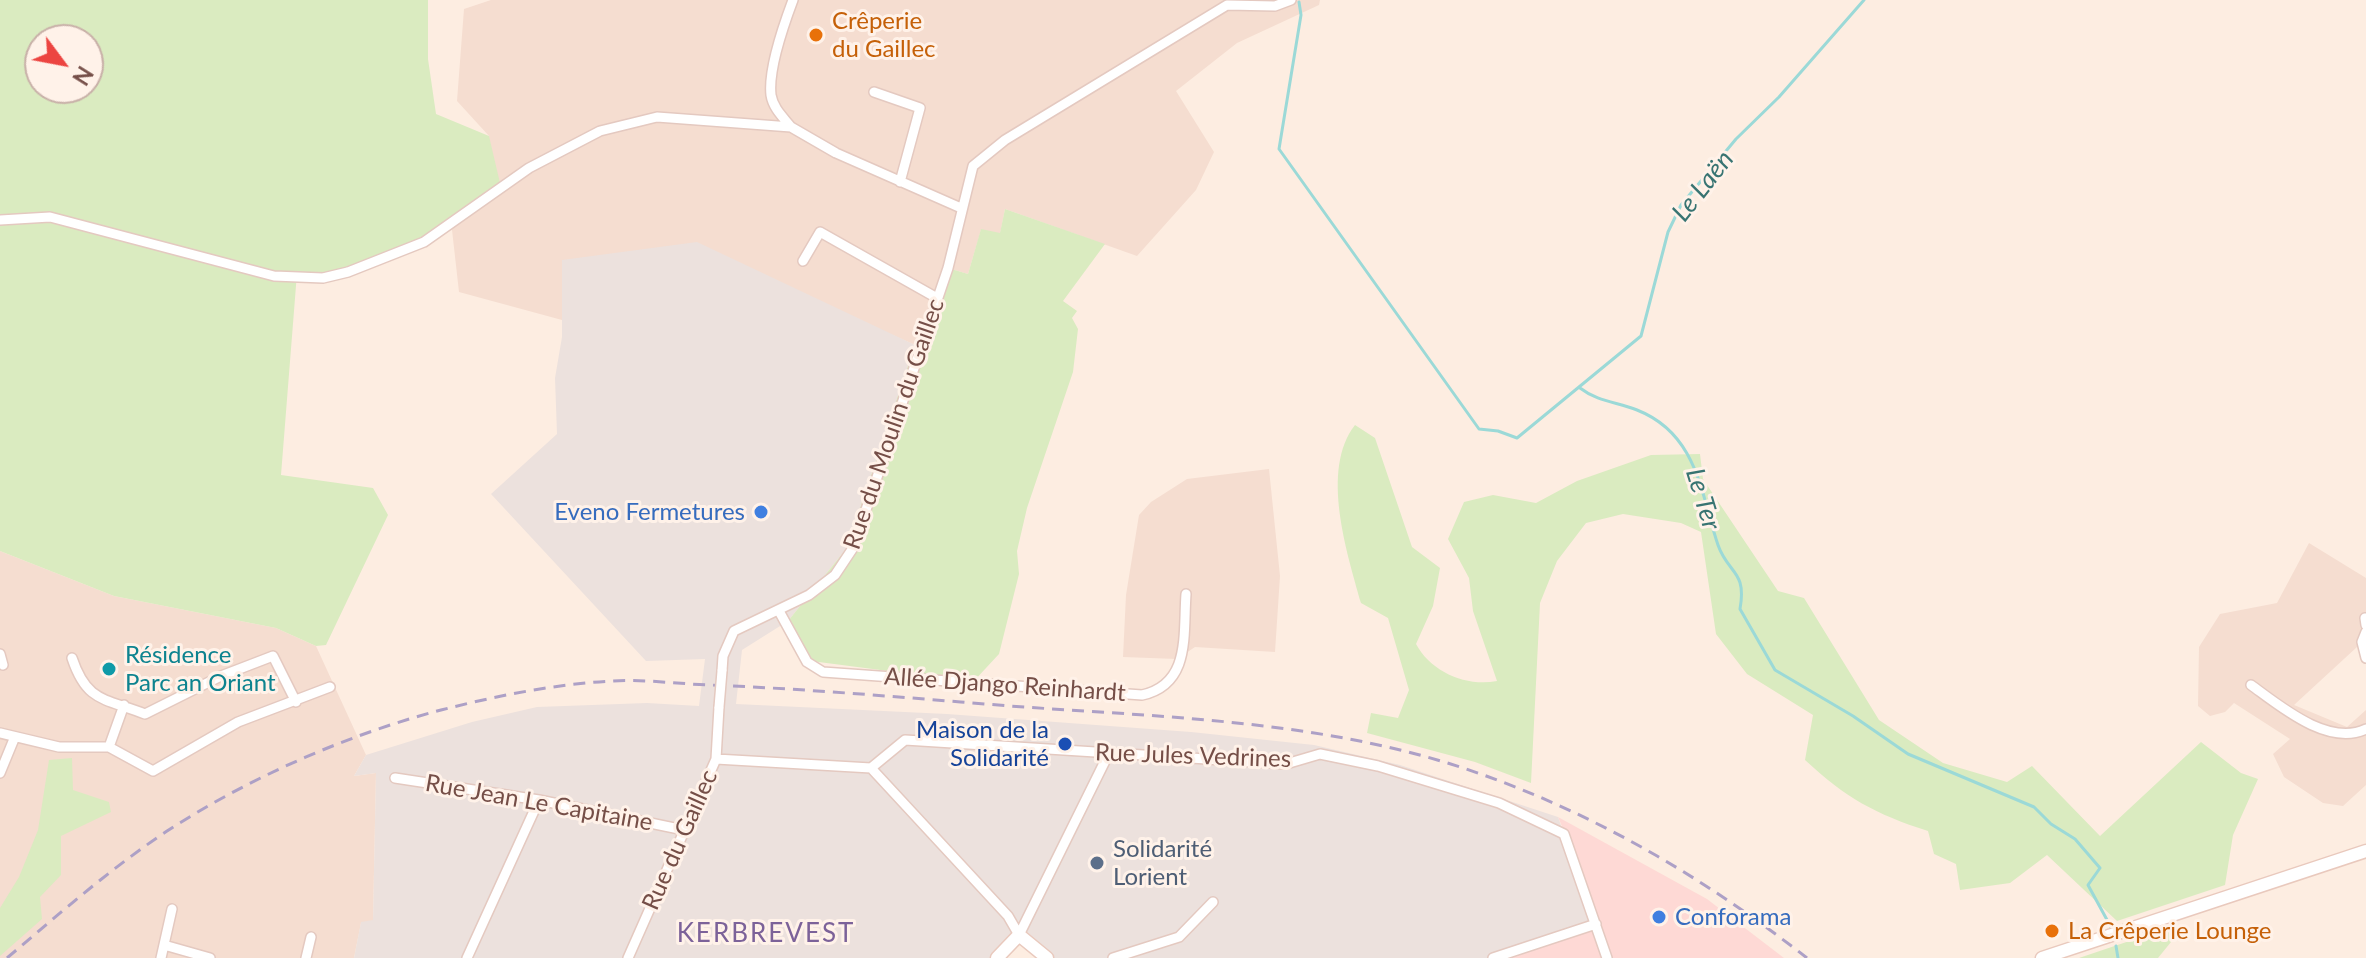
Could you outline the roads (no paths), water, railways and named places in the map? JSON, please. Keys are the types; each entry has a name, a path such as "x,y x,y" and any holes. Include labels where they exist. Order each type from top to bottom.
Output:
{"main road":[{"path":"2042,958 2366,851"},
{"path":"997,958 1019,935 1047,958"}],"street":[{"path":"793,0 781,34 771,93 776,109 791,127 836,153 961,208"},
{"name":"Rue du Moulin du Gaillec","path":"722,671 729,637 740,627 779,611 828,582 853,548 948,268 973,166 1005,140 1227,5 1275,6 1291,0"},
{"path":"874,92 920,108 900,182"},
{"path":"0,220 50,217 274,276 323,278 348,272 424,242 529,168 600,131 657,117 791,127"},
{"path":"803,261 820,232 937,298"},
{"name":"Allée Django Reinhardt","path":"779,611 807,662 823,672 1142,695 1164,687 1181,666 1186,594"},
{"path":"2366,632 2362,642 2366,658"},
{"path":"72,658 80,682 90,693 145,714 221,676 273,656 292,703"},
{"name":"Rue du Gaillec","path":"628,958 716,759 722,671"},
{"path":"2251,685 2307,723 2343,734 2366,729"},
{"path":"0,733 43,745 109,747 153,771 238,722 330,687"},
{"path":"109,747 124,705"},
{"path":"0,773 14,739"},
{"name":"Rue Jules Vedrines","path":"871,768 905,740 1286,764 1320,754 1378,766 1487,799 1561,831 1566,836 1596,924"},
{"path":"1019,935 1108,755"},
{"path":"716,759 871,768 1008,916 1019,935"},
{"name":"Rue Jean Le Capitaine","path":"395,778 539,800 684,830"},
{"path":"467,958 539,800"},
{"path":"1113,958 1179,937 1213,902"},
{"path":"161,958 172,909"},
{"path":"1493,958 1596,924 1607,958"},
{"path":"306,958 311,937"},
{"path":"164,945 210,958"}],"waterway":[{"name":"Le Ter","path":"1299,2 1301,15 1279,149 1479,429 1498,431 1517,438 1641,336 1668,232 1681,205 1736,139 1779,97 1864,0"},
{"name":"Le Ter","path":"1580,388 1657,421 1673,434 1685,450 1701,487 1718,545 1739,579 1740,609 1775,670 1853,716 1908,754 2034,807 2051,824 2075,839 2100,868 2088,885 2112,929"},
{"name":"Le Ter","path":"2116,946 2118,958"}],"railway":[{"path":"7,958 105,876 167,831 231,793 299,760 405,720 462,705 548,688 625,681 822,691 1237,723 1350,739 1405,751 1507,784 1598,824 1726,899 1807,958"}],"place":[{"name":"Crêperie du Gaillec","path":"816,35"},
{"name":"Eveno Fermetures","path":"761,512"},
{"name":"Résidence Parc an Oriant","path":"109,669"},
{"name":"Maison de la Solidarité","path":"1065,744"},
{"name":"Solidarité Lorient","path":"1097,863"},
{"name":"Conforama","path":"1659,917"},
{"name":"La Crêperie Lounge","path":"2052,931"}],"district":[{"name":"KERBREVEST","path":"766,934"}],"water label":[{"name":"Le Laën","path":"1703,186"}]}
